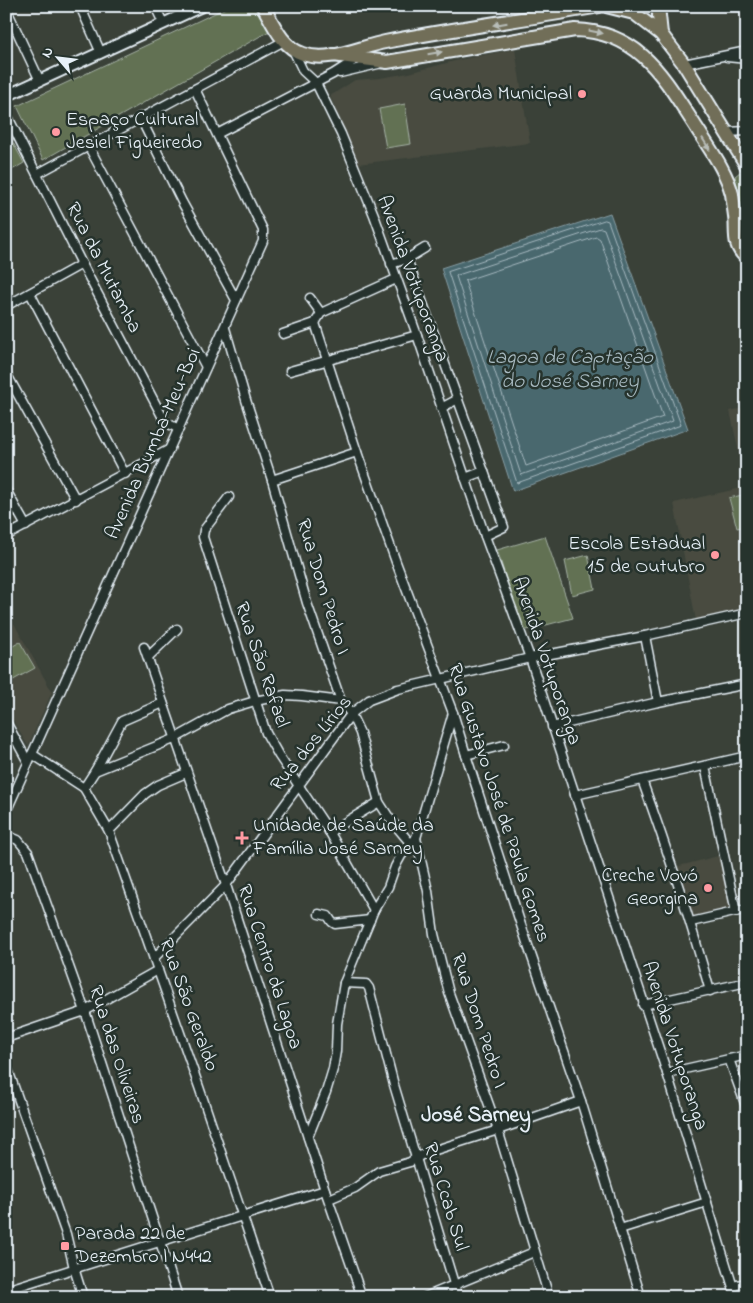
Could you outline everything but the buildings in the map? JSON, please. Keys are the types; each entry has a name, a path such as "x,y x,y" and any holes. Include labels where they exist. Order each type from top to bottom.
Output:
{"main road":[{"path":"263,6 284,41 293,50 316,57 544,11 600,6"},
{"path":"606,6 634,13 661,34 684,64 747,166"},
{"path":"658,6 661,34"},
{"path":"333,55 387,62 575,30 593,31 612,36 631,46 647,58 661,74 708,146 726,177 732,193 736,242 738,248 747,258"},
{"path":"735,228 738,221 747,211"}],"street":[{"path":"80,6 101,53"},
{"path":"155,6 163,23"},
{"path":"6,96 202,6"},
{"path":"6,8 40,81"},
{"path":"37,174 284,41"},
{"path":"217,134 334,74 385,42"},
{"name":"Avenida Votuporanga","path":"293,50 303,71 316,83 341,134 374,215 418,338 485,536 530,658 667,1073 736,1297"},
{"path":"684,64 747,51"},
{"path":"722,55 729,58 747,59"},
{"path":"334,74 387,62"},
{"name":"Avenida Bumba-Meu-Boi","path":"6,812 225,328 264,235 195,89"},
{"name":"Rua da Mutamba","path":"6,113 82,264 163,418 166,423 179,429"},
{"path":"140,117 182,202 236,300"},
{"path":"727,132 747,131"},
{"path":"89,147 206,367"},
{"path":"391,264 407,259 425,248"},
{"name":"Avenida Votuporanga","path":"407,259 504,527 485,536"},
{"path":"6,306 82,264"},
{"path":"283,334 316,323 321,313 396,279"},
{"path":"30,293 125,474"},
{"path":"310,298 321,313"},
{"name":"Rua Gustavo José de Paula Gomes","path":"316,323 357,452 453,713 581,1101 642,1297"},
{"name":"Rua Dom Pedro I","path":"225,328 272,480 307,603 341,701 351,714 360,733 379,802 390,819 414,841 428,891 434,934 449,993 498,1130 549,1297"},
{"path":"290,371 418,338 435,336"},
{"path":"6,373 76,500"},
{"path":"441,408 458,399"},
{"path":"6,536 170,449"},
{"path":"272,480 357,452"},
{"path":"465,478 484,471"},
{"path":"6,490 26,526"},
{"name":"Rua São Rafael","path":"229,497 204,530 203,537 266,733 272,746 329,832 374,910"},
{"name":"Rua dos Lírios","path":"154,958 226,885 351,714 368,700 398,689 530,658 645,636 747,613"},
{"path":"148,657 177,629"},
{"path":"645,636 658,702"},
{"name":"Rua Centro da Lagoa","path":"144,647 174,739 226,885 325,1190 362,1297"},
{"path":"552,727 658,702 747,684"},
{"path":"95,772 174,739 228,709 255,700 285,695 341,701"},
{"path":"84,788 95,772 122,721 163,703"},
{"path":"308,1137 326,1092 332,1070 344,983 374,910 388,887 395,867 401,856 414,841 453,713"},
{"path":"6,722 28,762"},
{"path":"466,755 504,745"},
{"name":"Rua São Geraldo","path":"32,754 84,788 109,831 200,1086 270,1297"},
{"path":"575,795 747,756"},
{"path":"705,766 736,912"},
{"path":"109,831 145,794 158,785 186,773"},
{"path":"642,780 691,922 710,991"},
{"path":"329,832 379,802"},
{"name":"Rua das Oliveiras","path":"6,835 18,840 28,852 85,1011 178,1297"},
{"path":"691,922 747,909"},
{"path":"320,914 328,916 335,924 370,920"},
{"path":"6,1038 85,1011 158,970"},
{"path":"644,1005 747,982"},
{"name":"Rua Ccab Sul","path":"344,983 363,983 369,988 394,1085 458,1297"},
{"path":"667,1073 747,1055"},
{"path":"729,1059 747,1109"},
{"path":"6,1064 66,1234 83,1297"},
{"path":"328,1199 355,1188 379,1171 416,1159 423,1154 581,1101"},
{"path":"6,1290 325,1190"},
{"path":"620,1229 707,1202"},
{"path":"425,1297 534,1252"},
{"path":"733,1286 747,1283"}],"shaded area":[{"path":"515,49 530,143 358,164 330,96 355,80 409,73 458,60"},
{"name":"Escola Estadual 15 de Outubro","path":"747,407 747,608 696,621 674,503 746,487 730,411"},
{"path":"6,609 52,692 28,746 6,709"},
{"name":"Creche Vovó Georgina","path":"726,854 739,910 694,921 675,867"}],"green space":[{"path":"230,6 253,6 271,30 43,160 17,106"},
{"path":"405,104 411,144 386,148 379,109"},
{"path":"6,130 24,163 12,170 6,165"},
{"path":"740,172 747,184 747,205 742,209 735,176"},
{"path":"747,494 747,526 737,528 729,498"},
{"path":"545,536 573,618 523,631 497,550"},
{"path":"588,555 595,589 572,595 565,561"},
{"path":"20,642 35,668 6,684 6,650"}],"water":[{"name":"Lagoa de Captação do José Sarney","path":"610,213 688,429 513,491 441,268"}],"place":[{"name":"Guarda Municipal","path":"582,94"},
{"name":"Espaço Cultural Jesiel Figueiredo","path":"56,132"},
{"name":"Escola Estadual 15 de Outubro","path":"715,555"},
{"name":"Unidade de Saúde da Família José Sarney","path":"242,838"},
{"name":"Creche Vovó Georgina","path":"708,888"},
{"name":"Parada 22 de Dezembro | N442","path":"65,1246"}],"district":[{"name":"José Sarney","path":"476,1116"}]}
